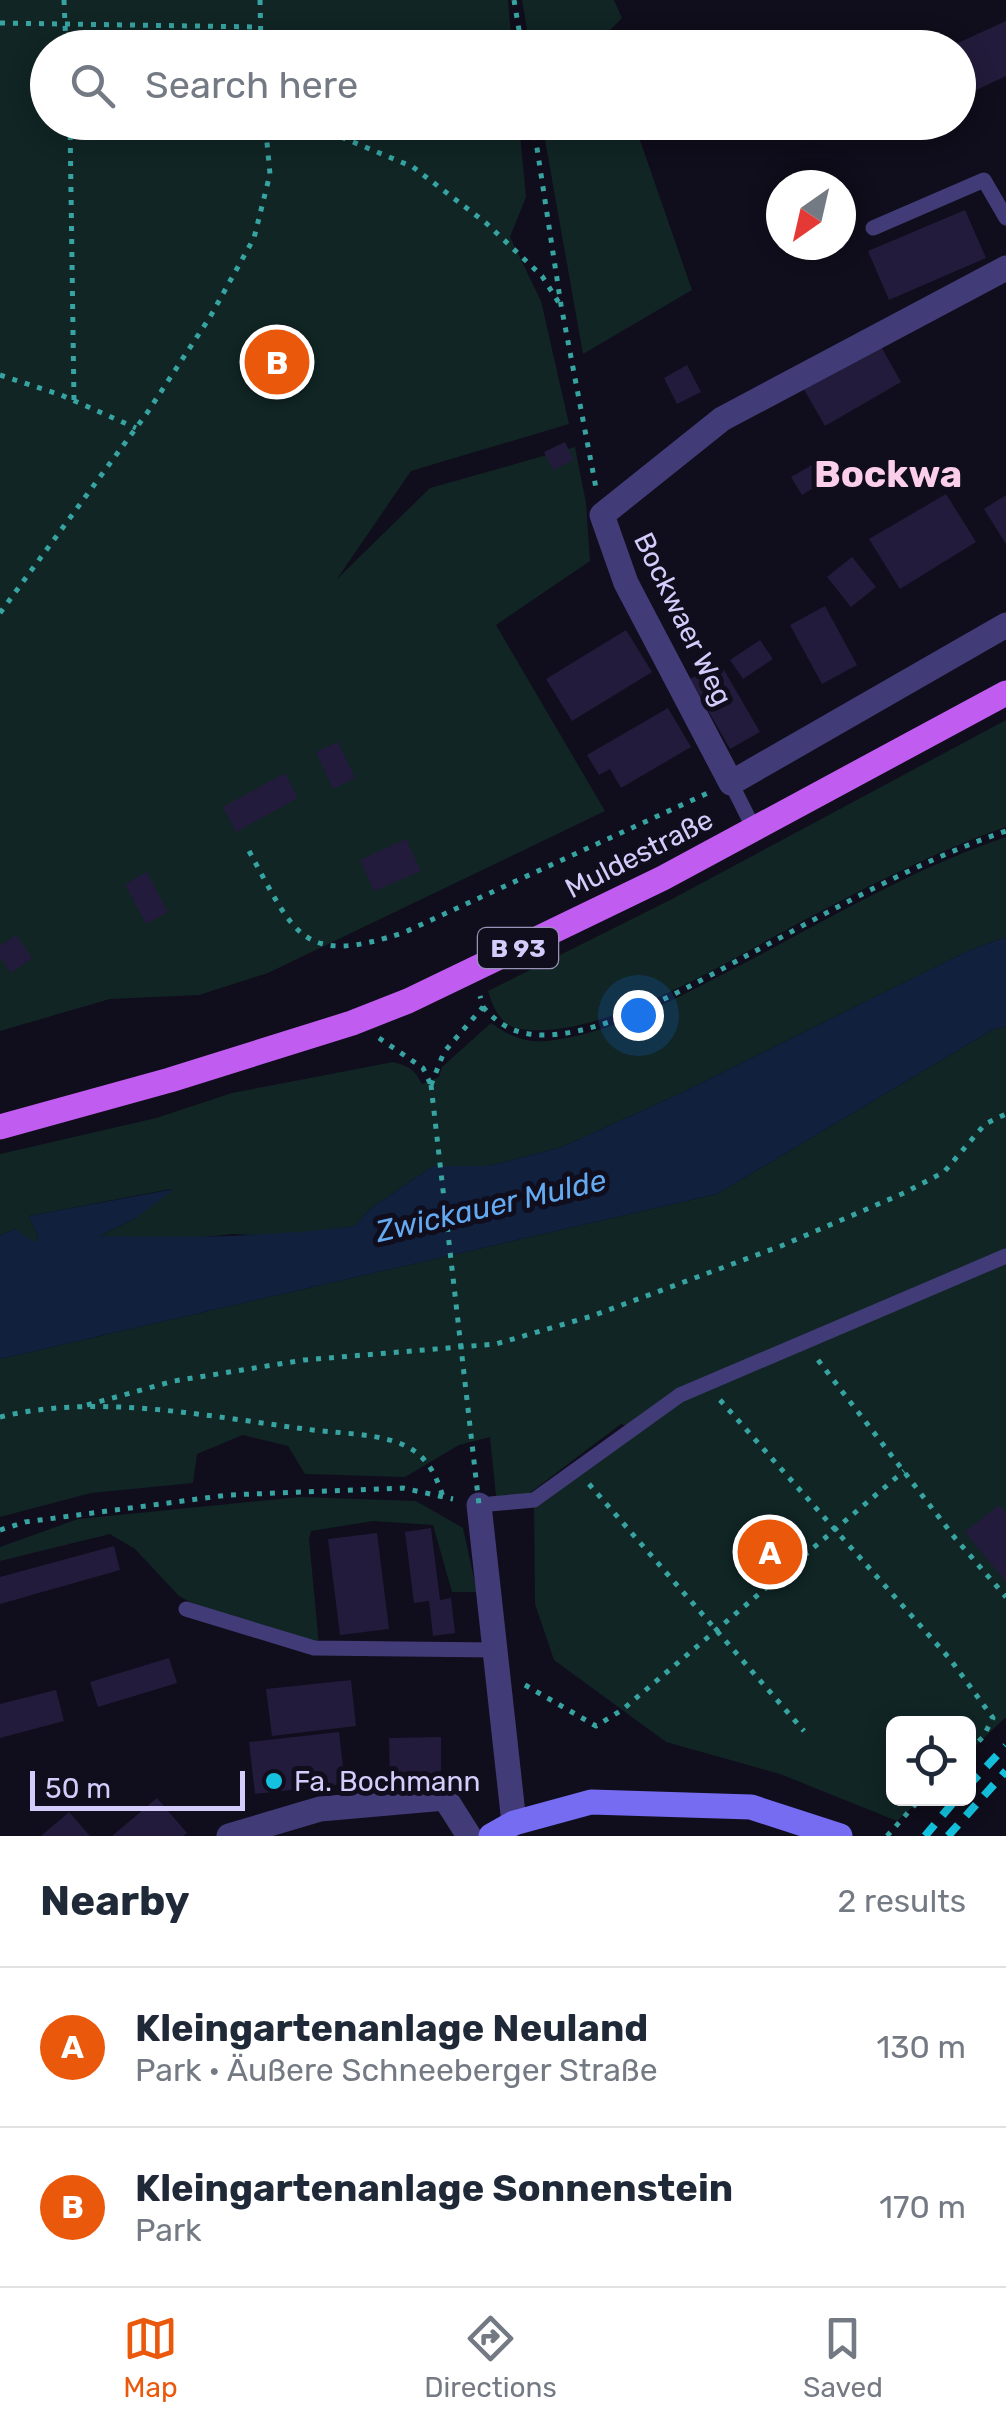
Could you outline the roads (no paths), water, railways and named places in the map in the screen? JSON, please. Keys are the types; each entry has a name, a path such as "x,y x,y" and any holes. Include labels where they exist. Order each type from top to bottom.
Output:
{"main road":[{"name":"Muldestraße","path":"0,1127 170,1080 352,1023 408,1001 662,878 1006,694"},
{"path":"503,1830 591,1802 750,1807 840,1836"}],"street":[{"name":"Bockwaer Weg","path":"731,783 626,583 602,515 722,419 1006,268"},
{"path":"731,783 1006,625"},
{"path":"479,1505 496,1660 503,1830"},
{"path":"229,1836 320,1809 445,1798 470,1836"}],"lane":[{"path":"873,228 984,180 1006,218"},
{"path":"731,783 754,829"},
{"path":"479,1505 534,1500 680,1395 1006,1256"},
{"path":"186,1609 314,1648 496,1660"}],"water":[{"name":"Zwickauer Mulde","path":"1006,937 1006,1026 992,1030 717,1194 0,1359 0,1235 15,1229 36,1243 38,1237 29,1216 174,1189 136,1218 99,1236 227,1236 355,1226 370,1209 433,1166 489,1166 562,1147 677,1095 968,951"}],"railway":[{"path":"976,1778 1006,1746"},
{"path":"948,1836 1006,1771"},
{"path":"925,1836 950,1806"}],"place":[{"name":"Kleingartenanlage Sonnenstein","path":"277,362"},
{"name":"Kleingartenanlage Neuland","path":"770,1552"},
{"name":"Fa. Bochmann","path":"274,1781"}],"district":[{"name":"Bockwa","path":"888,474"}]}
